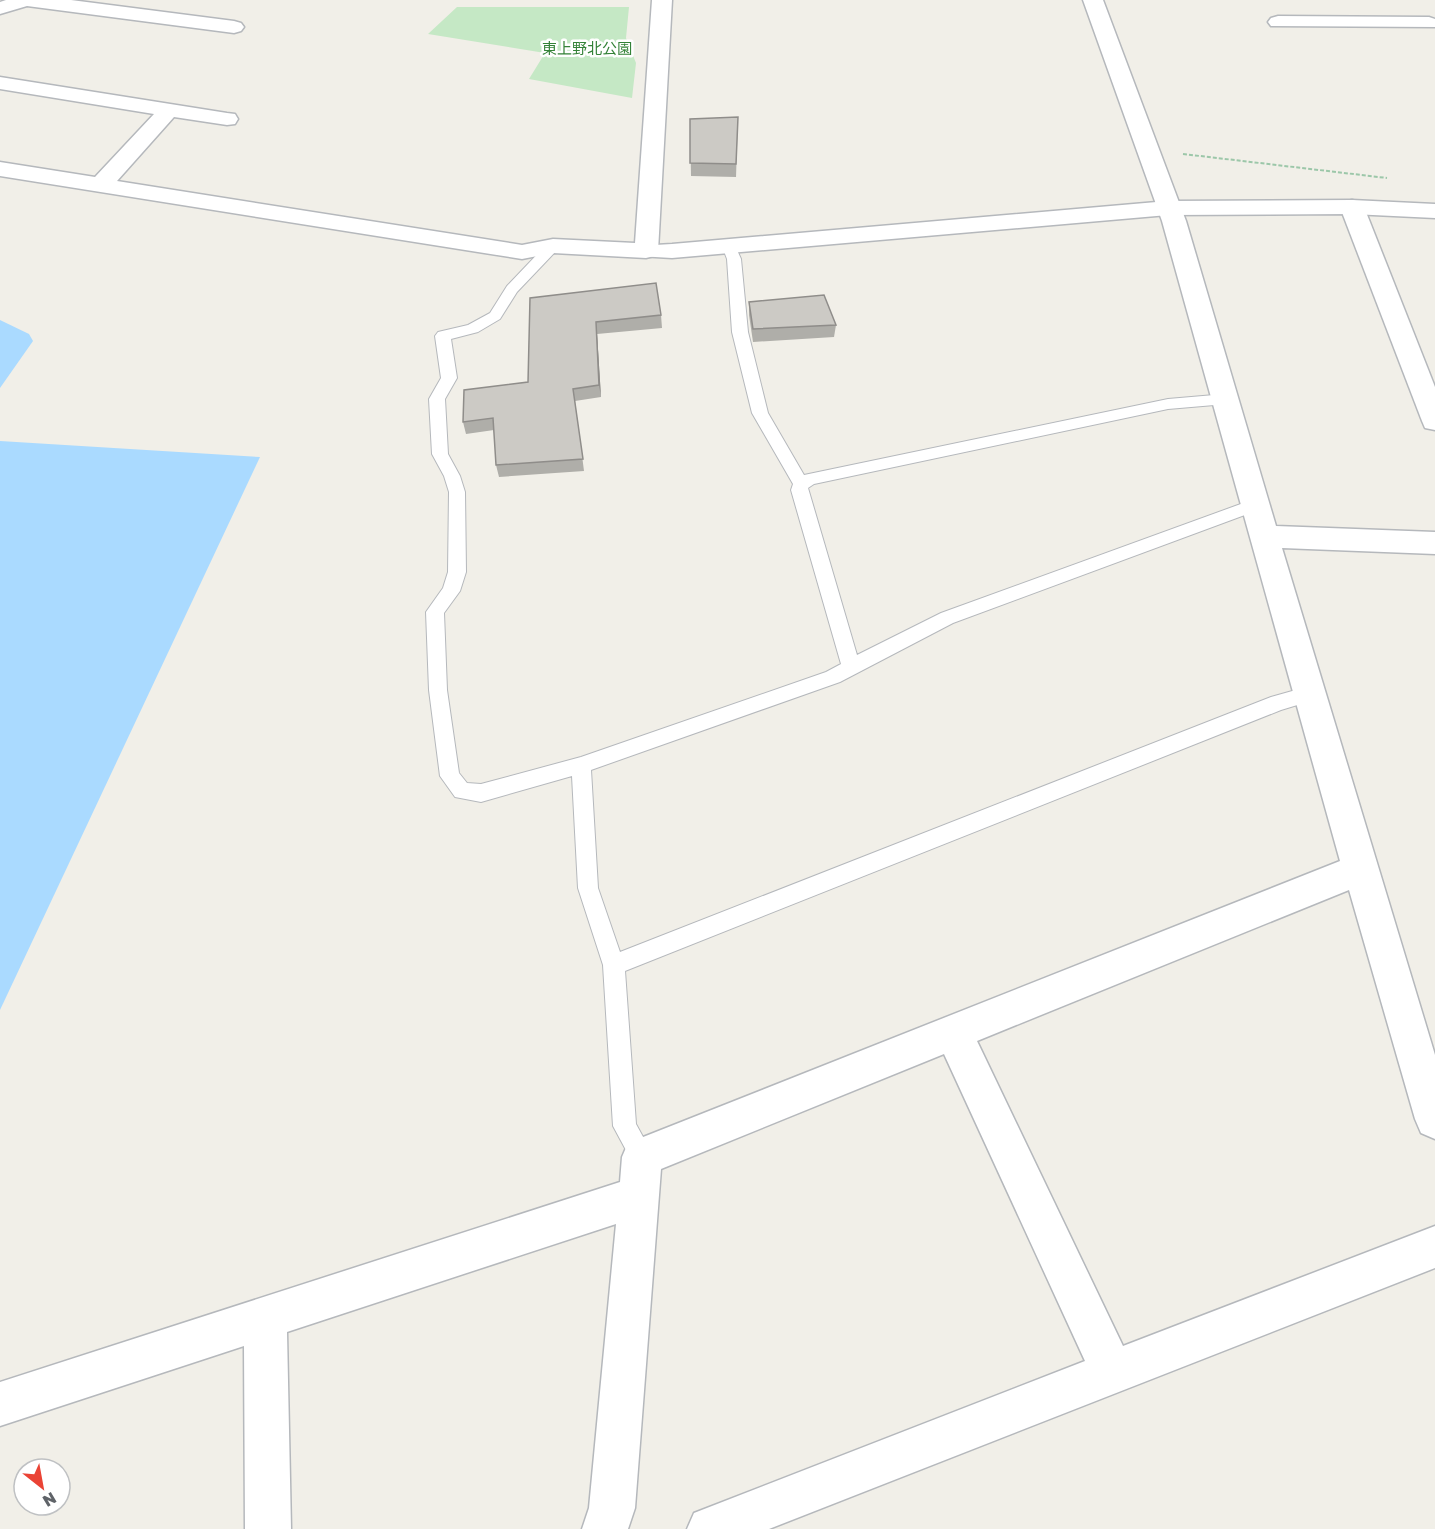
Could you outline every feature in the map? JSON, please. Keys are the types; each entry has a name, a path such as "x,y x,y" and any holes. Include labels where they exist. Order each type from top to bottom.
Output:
{"street":[{"path":"0,8 26,0 234,27"},
{"path":"646,251 662,0"},
{"path":"1093,0 1168,208 1226,399 1360,869 1435,1119"},
{"path":"1278,22 1432,29 1418,0"},
{"path":"0,83 227,119"},
{"path":"102,184 170,109"},
{"path":"0,169 522,252 553,246 646,251 729,246 1168,208 1352,207 1435,211"},
{"path":"1352,207 1435,421"},
{"path":"1260,521 1435,543"},
{"path":"0,1404 265,1318 640,1177 954,1033 1360,869"},
{"path":"954,1033 1113,1373"},
{"path":"605,1529 612,1508 640,1177"},
{"path":"710,1529 1435,1246"},
{"path":"265,1318 268,1529"}],"lane":[{"path":"553,246 512,289 495,316 473,329 444,336 449,378 437,399 437,410 440,454 452,476 457,492 457,572 451,591 435,612 438,690 450,776 462,790 481,793 581,765 833,677 947,618 1260,521"},
{"path":"729,246 734,259 740,332 760,413 801,484 799,490 851,667"},
{"path":"801,484 821,477 1168,404 1226,399"},
{"path":"614,965 1278,703 1310,694"},
{"path":"581,765 588,888 614,965 625,1126 640,1177"}],"path":[{"path":"1147,149 1387,178"}],"green space":[{"name":"東上野北公園","path":"457,7 629,7 626,38 636,63 632,98 529,79 545,53 428,34"}],"water":[{"path":"0,320 29,334 33,341 0,388"},
{"path":"0,441 260,457 0,1010"}],"building":[{"path":"738,117 736,164 690,163 690,119"},
{"path":"656,283 661,315 596,322 599,385 573,389 583,459 496,465 493,418 463,422 464,390 528,382 530,298"},
{"path":"824,295 836,325 753,329 749,302"}]}
